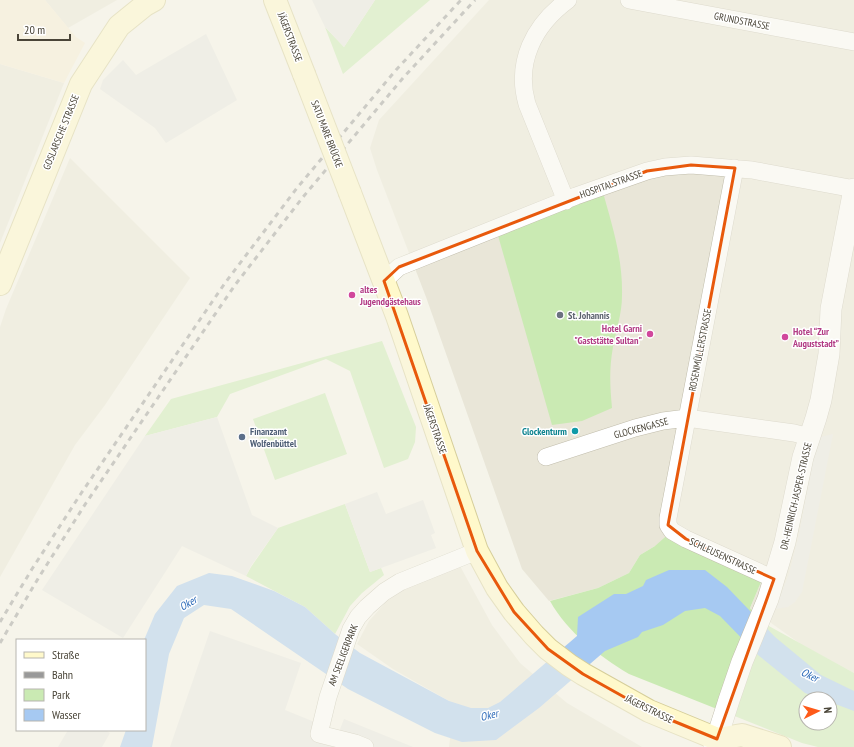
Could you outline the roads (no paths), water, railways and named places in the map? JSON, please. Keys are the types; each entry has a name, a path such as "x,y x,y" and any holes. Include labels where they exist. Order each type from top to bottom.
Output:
{"main road":[{"name":"GOSLARSCHE STRASSE","path":"0,284 81,84 119,26 154,0"},
{"name":"JÄGERSTRASSE","path":"276,0 304,74"},
{"name":"SATU MARE BRÜCKE","path":"304,74 350,193"},
{"name":"JÄGERSTRASSE","path":"350,193 384,281 477,551 497,588 514,612 548,649 583,674 649,711 719,744"},
{"path":"719,744 742,735 780,747"}],"street":[{"path":"566,201 523,92 523,68 526,55 547,19 568,0"},
{"name":"GRUNDSTRASSE","path":"629,0 854,42"},
{"name":"HOSPITALSTRASSE","path":"384,281 399,267 566,201 647,171 665,167 691,165 752,170 853,198"},
{"name":"ROSENMÜLLERSTRASSE","path":"672,531 668,525 668,518 735,168"},
{"name":"DR.-HEINRICH-JASPER-STRASSE","path":"719,744 729,700 742,662 761,616 785,542 803,457 819,406 829,354 831,310 853,198"},
{"name":"GLOCKENGASSE","path":"546,457 635,428 663,421 687,418 794,433 810,437"},
{"name":"SCHLEUSENSTRASSE","path":"672,531 774,579"},
{"name":"AM SEELIGERPARK","path":"365,747 319,734 328,697 351,629 367,607 384,592 400,582 477,551"}],"water":[{"name":"Oker","path":"669,570 705,570 727,587 775,637 821,675 854,691 854,711 838,705 838,691 803,691 758,655 720,616 705,608 685,611 663,625 642,632 638,637 605,651 539,708 496,740 462,742 435,733 348,689 231,609 204,605 184,618 169,654 152,747 120,747 126,731 146,731 146,639 144,639 155,614 177,586 209,573 232,576 274,591 305,607 335,634 360,653 449,701 471,708 488,708 500,702 577,636 578,617 614,594 626,594 643,586 646,580"}],"railway":[{"path":"0,622 80,495 225,283 297,188 396,70 461,0"},
{"path":"0,643 39,577 86,503 235,285 303,197 403,78 475,0"}],"place":[{"name":"altes Jugendgästehaus","path":"352,295"},
{"name":"St. Johannis","path":"560,315"},
{"name":"Hotel Garni \"Gaststätte Sultan\"","path":"650,334"},
{"name":"Hotel “Zur Auguststadt”","path":"785,337"},
{"name":"Glockenturm","path":"575,431"},
{"name":"Finanzamt Wolfenbüttel","path":"242,437"}]}
